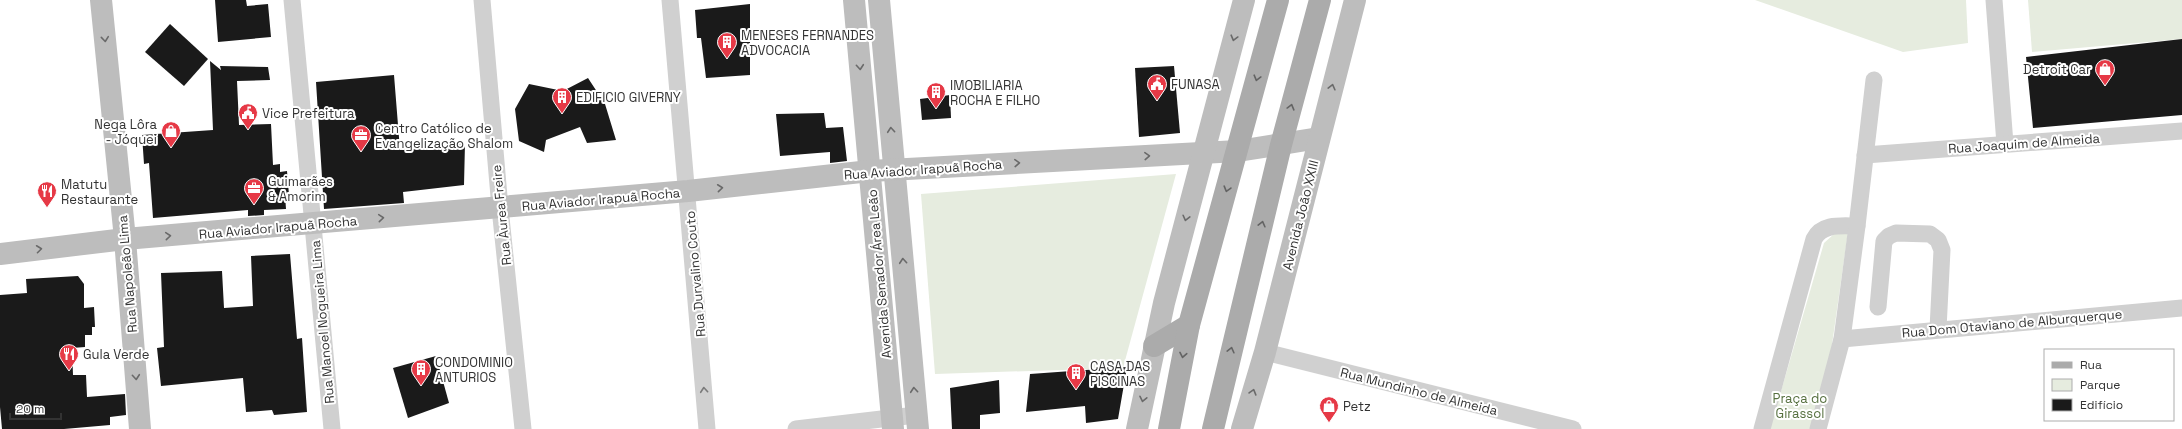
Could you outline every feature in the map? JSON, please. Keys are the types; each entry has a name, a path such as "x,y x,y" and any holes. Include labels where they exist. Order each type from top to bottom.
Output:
{"main road":[{"path":"1169,429 1189,325 1238,151 1278,0"},
{"path":"1213,429 1281,145 1320,0"},
{"path":"1154,346 1189,325"}],"street":[{"name":"Rua Napoleão Lima","path":"101,0 125,239 140,429"},
{"name":"Rua Manoel Nogueira Lima","path":"292,0 332,429"},
{"name":"Rua Àurea Freire","path":"482,0 500,208 523,429"},
{"name":"Rua Durvalino Couto","path":"670,0 688,191 707,429"},
{"name":"Avenida Senador Área Leão","path":"854,0 893,424"},
{"name":"Avenida Senador Área Leão","path":"880,0 917,422"},
{"path":"1136,429 1154,346 1202,154 1244,0"},
{"name":"Avenida João XXIII","path":"1242,429 1265,352 1355,0"},
{"path":"1994,0 2005,144"},
{"path":"1818,429 1842,339 1874,80"},
{"name":"Rua Joaquim de Almeida","path":"1865,155 2182,131"},
{"name":"Rua Aviador Irapuã Rocha","path":"0,254 125,239 688,191 870,171 1202,154 1238,151 1319,138"},
{"path":"1762,429 1814,239 1821,229 1827,227 1857,226"},
{"path":"1878,307 1884,242 1889,236 1896,233 1930,234 1938,240 1942,250 1938,329"},
{"name":"Rua Dom Otaviano de Alburquerque","path":"1842,339 1938,329 2182,308"},
{"name":"Rua Mundinho de Almeida","path":"1265,352 1550,426 1573,429"},
{"path":"796,429 917,422"}],"green space":[{"path":"1755,0 1966,0 1968,43 1903,52"},
{"path":"2028,0 2182,0 2182,39 2032,52"},
{"path":"1176,174 1123,368 935,374 921,194"},
{"name":"Praça do Girassol","path":"1848,232 1820,429 1770,429 1824,243 1834,234"}],"building":[{"path":"215,0 246,0 247,6 268,4 271,37 218,42"},
{"path":"750,4 750,75 706,78 701,38 697,38 695,10"},
{"path":"170,24 208,59 184,86 145,52"},
{"name":"Detroit Car","path":"2182,39 2182,115 2033,128 2026,57"},
{"path":"210,61 221,70 220,66 268,67 270,80 237,81 239,125 271,124 273,165 280,164 280,172 287,171 289,195 285,195 286,209 264,210 264,215 248,216 248,210 153,218 149,163 144,164 142,135 213,130"},
{"name":"FUNASA","path":"1174,66 1180,133 1139,137 1135,68"},
{"path":"394,75 400,150 465,143 464,185 403,192 404,203 324,209 316,82"},
{"name":"EDIFICIO GIVERNY","path":"588,78 605,104 616,140 587,143 580,127 546,140 544,152 519,141 515,109 529,84 563,91"},
{"name":"IMOBILIARIA ROCHA E FILHO","path":"950,95 951,118 922,120 920,99"},
{"path":"824,113 826,128 843,127 847,161 830,163 830,152 780,156 776,114"},
{"path":"290,254 297,339 302,338 307,412 274,415 272,410 246,412 243,378 161,386 157,348 164,347 161,273 222,271 224,308 253,306 251,256"},
{"path":"78,276 84,284 84,308 94,307 95,327 92,327 92,335 85,335 85,347 72,348 73,375 86,375 87,397 125,394 126,415 110,417 110,425 64,429 2,429 0,407 0,295 27,293 26,279"},
{"name":"CONDOMINIO ANTURIOS","path":"436,356 449,403 408,418 393,368"},
{"name":"CASA DAS PISCINAS","path":"1127,367 1118,419 1086,423 1085,406 1026,412 1030,374"},
{"path":"999,380 1000,413 980,415 980,429 952,429 950,388"}],"place":[{"name":"MENESES FERNANDES ADVOCACIA","path":"727,59"},
{"name":"Detroit Car","path":"2105,86"},
{"name":"FUNASA","path":"1157,101"},
{"name":"IMOBILIARIA ROCHA E FILHO","path":"936,109"},
{"name":"EDIFICIO GIVERNY","path":"562,114"},
{"name":"Vice Prefeitura","path":"248,130"},
{"name":"Nega Lôra - Jóquei","path":"171,148"},
{"name":"Centro Católico de Evangelização Shalom","path":"361,152"},
{"name":"Guimarães & Amorim","path":"254,205"},
{"name":"Matutu Restaurante","path":"47,208"},
{"name":"Gula Verde","path":"69,371"},
{"name":"CONDOMINIO ANTURIOS","path":"421,386"},
{"name":"CASA DAS PISCINAS","path":"1076,390"},
{"name":"Petz","path":"1329,423"}]}
